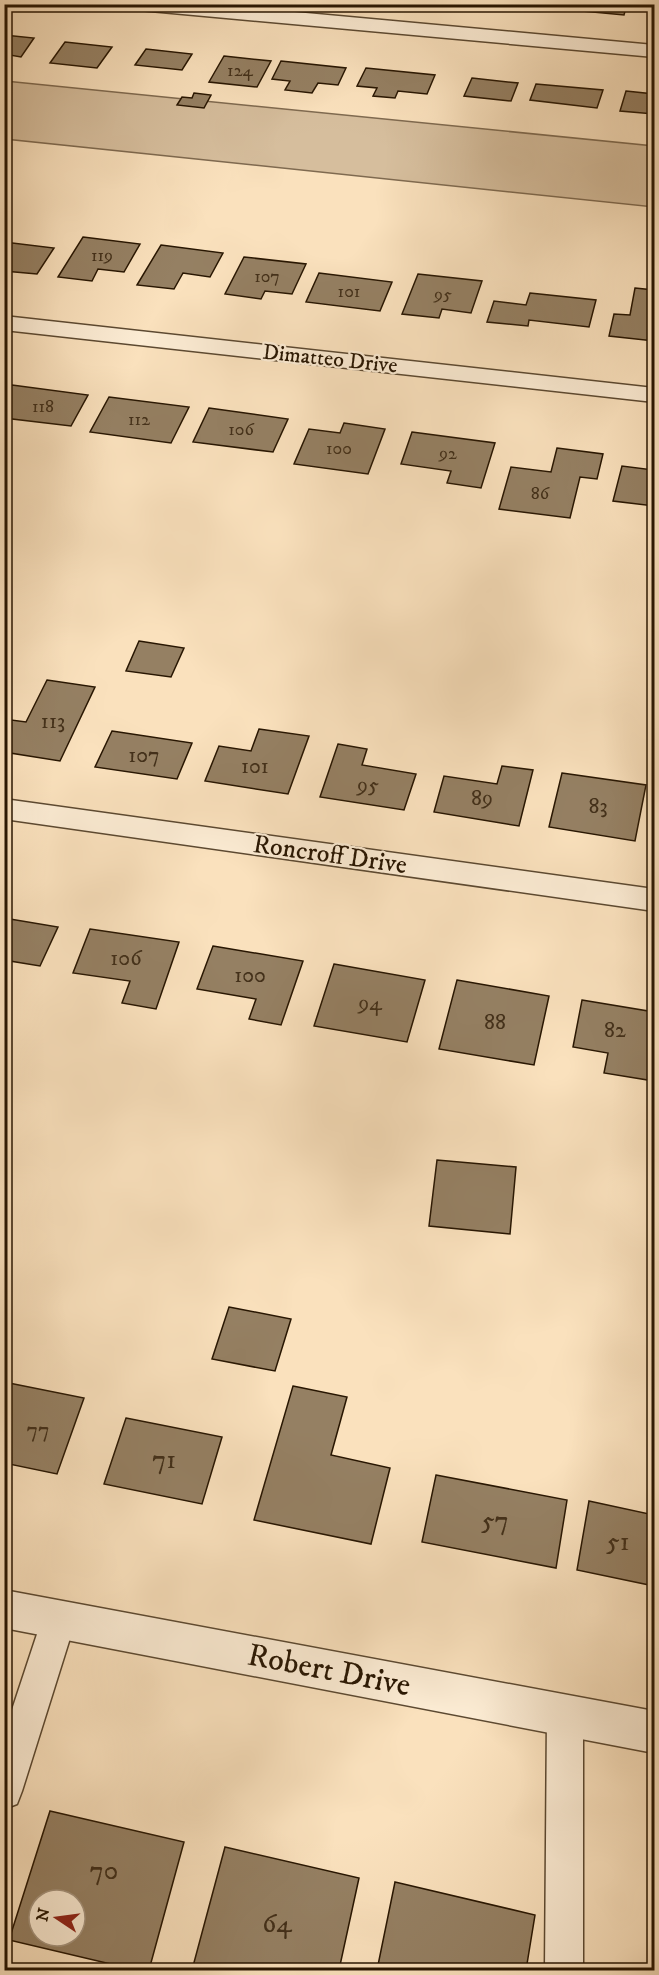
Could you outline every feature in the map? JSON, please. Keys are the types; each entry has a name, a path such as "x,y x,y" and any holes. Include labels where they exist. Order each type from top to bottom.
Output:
{"street":[{"path":"138,4 263,10 654,51"},
{"name":"Dimatteo Drive","path":"4,323 654,395"},
{"name":"Roncroff Drive","path":"4,809 654,900"},
{"name":"Robert Drive","path":"4,1609 654,1732"}],"lane":[{"path":"4,1791 59,1619"},
{"path":"564,1971 566,1715"}],"shaded area":[{"path":"5,81 654,146 654,207 5,139"}],"building":[{"path":"552,4 627,4 624,15 551,8"},
{"path":"4,35 34,38 21,57 10,55 7,60 4,59"},
{"path":"65,42 112,47 97,68 50,63"},
{"path":"146,49 192,54 182,70 135,65"},
{"path":"224,56 271,61 257,87 209,82"},
{"path":"281,61 346,68 338,85 318,83 312,93 285,90 290,81 272,79"},
{"path":"366,68 435,75 427,94 398,91 395,98 373,96 377,88 357,86"},
{"path":"472,78 518,83 511,101 464,96"},
{"path":"536,84 603,90 597,108 530,100"},
{"path":"626,91 654,94 654,114 620,111"},
{"path":"194,93 211,95 204,108 177,105 182,97 192,98"},
{"path":"83,237 140,244 124,272 98,269 92,281 58,277"},
{"path":"4,242 54,248 37,274 4,271"},
{"path":"161,245 223,253 210,277 183,273 174,289 137,285"},
{"path":"244,257 306,264 292,294 265,291 261,299 225,294"},
{"path":"319,273 392,282 380,311 306,302"},
{"path":"418,274 482,281 471,313 442,309 439,318 402,314"},
{"path":"635,288 654,290 654,341 609,336 614,314 630,315"},
{"path":"530,293 596,300 589,327 529,320 528,326 487,322 494,301 526,305"},
{"path":"12,385 88,395 71,426 4,418 4,397"},
{"path":"109,397 189,407 171,443 90,432"},
{"path":"209,408 288,419 273,452 193,442"},
{"path":"344,423 385,429 368,474 294,464 309,429 340,433"},
{"path":"412,432 495,443 481,488 447,483 451,471 401,464"},
{"path":"557,448 603,454 597,479 580,477 570,518 499,509 511,467 551,472"},
{"path":"654,465 654,506 613,501 622,466 653,470"},
{"path":"139,641 184,648 171,677 126,671"},
{"path":"47,680 95,687 60,761 4,752 4,719 26,722"},
{"path":"259,729 309,736 288,794 205,781 219,746 251,751"},
{"path":"112,731 192,743 177,779 95,767"},
{"path":"338,744 367,749 362,765 416,774 404,810 320,797"},
{"path":"502,766 533,770 519,826 434,812 444,776 497,784"},
{"path":"562,773 646,785 635,841 549,827"},
{"path":"4,918 58,927 40,966 4,960"},
{"path":"90,929 179,942 156,1009 122,1003 130,981 73,973"},
{"path":"213,946 303,961 281,1025 249,1019 256,999 197,989"},
{"path":"334,964 425,980 407,1042 314,1026"},
{"path":"457,980 549,996 534,1065 439,1049"},
{"path":"582,1000 654,1012 654,1081 604,1073 608,1053 573,1047"},
{"path":"437,1160 516,1167 510,1234 429,1226"},
{"path":"229,1307 291,1319 275,1371 212,1359"},
{"path":"4,1382 84,1398 57,1474 4,1463"},
{"path":"293,1386 347,1397 331,1455 390,1468 371,1544 254,1520"},
{"path":"126,1418 222,1437 202,1504 104,1484"},
{"path":"436,1475 567,1500 556,1568 422,1542"},
{"path":"589,1501 654,1515 654,1586 577,1570"},
{"path":"50,1811 184,1842 149,1970 136,1970 43,1948 87,1948 87,1888 27,1888 27,1944 9,1940"},
{"path":"225,1847 359,1878 339,1970 192,1970"},
{"path":"395,1882 535,1915 526,1970 377,1970"}]}
